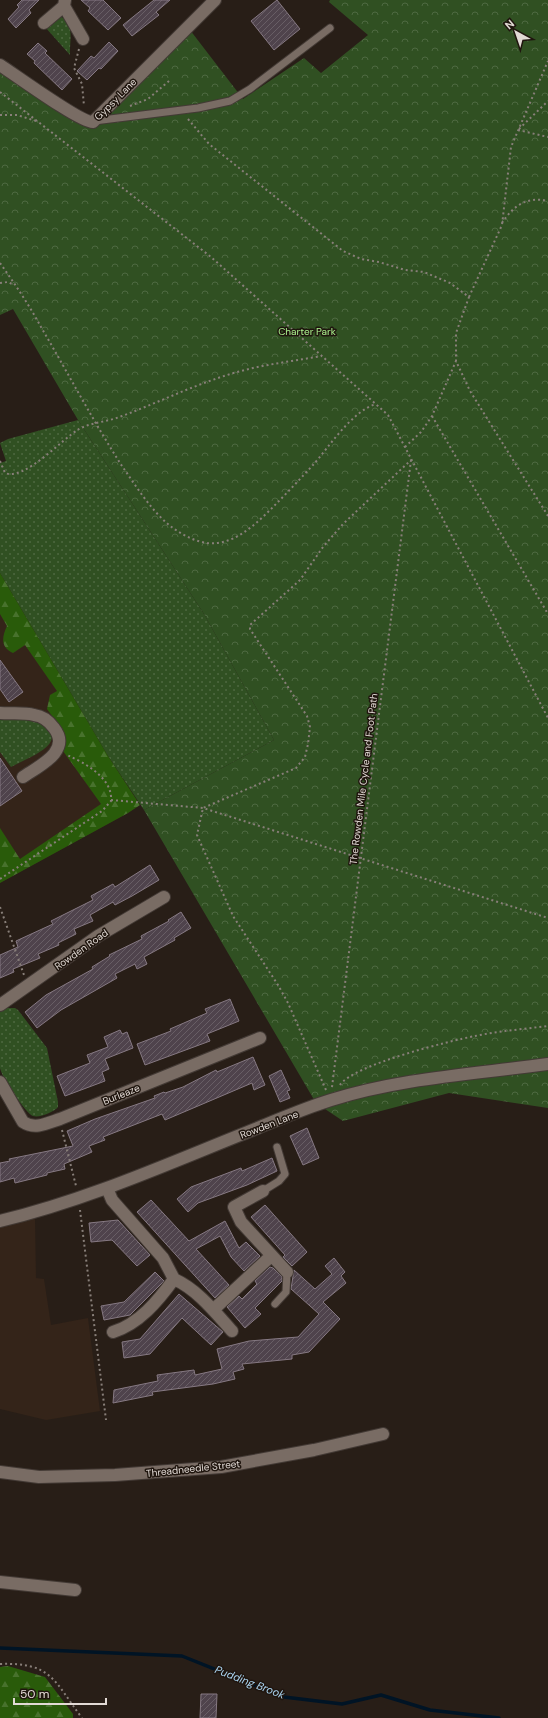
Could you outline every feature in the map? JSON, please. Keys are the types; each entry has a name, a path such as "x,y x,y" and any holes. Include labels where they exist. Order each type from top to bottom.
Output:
{"street":[{"name":"Gypsy Lane","path":"0,65 90,121 215,0"},
{"path":"44,23 65,3 83,39"},
{"path":"0,713 30,714 44,718 57,733 60,742 57,751 50,758 23,776"},
{"name":"Rowden Road","path":"0,1005 28,987 98,936 164,898"},
{"name":"Burleaze","path":"0,1082 20,1118 28,1125 37,1126 60,1119 260,1038"},
{"name":"Rowden Lane","path":"0,1221 22,1216 108,1188 330,1100 375,1088 420,1080 548,1064"},
{"path":"108,1188 112,1200 163,1258 174,1279 194,1292 232,1331"},
{"path":"263,1191 234,1207 241,1222 287,1272"},
{"path":"213,1310 271,1256"},
{"path":"113,1332 125,1328 144,1313 174,1279"},
{"name":"Threadneedle Street","path":"0,1472 39,1477 115,1475 221,1467 314,1450 383,1434"},
{"path":"0,1582 75,1590"}],"lane":[{"path":"90,121 216,105 236,98 330,28"},
{"path":"263,1191 279,1181 285,1174 276,1147"},
{"path":"275,1304 286,1292 287,1272"}],"path":[{"path":"83,39 74,67 82,84 90,121"},
{"path":"502,224 511,147 548,61"},
{"path":"128,107 148,98 169,81"},
{"path":"0,92 211,256 388,415 548,718"},
{"path":"518,130 548,101"},
{"path":"180,109 209,144 343,251 361,259 379,262 405,270 424,272 450,283 469,297"},
{"path":"0,115 17,115 38,122"},
{"path":"518,130 548,137"},
{"path":"405,447 422,432 432,416 456,361 456,333 469,297 502,224 516,206 533,199 548,201"},
{"path":"0,263 37,319 96,423 135,486 163,519 186,536 207,543 215,543 241,535 287,493 352,419 365,409 376,404"},
{"path":"0,283 8,282 15,285"},
{"path":"0,461 5,473 11,475 39,462 72,433 83,427 120,417 195,387 253,368 323,356"},
{"path":"456,361 470,391 548,516"},
{"path":"432,416 548,614"},
{"path":"202,808 296,768 301,762 308,744 309,721 250,627 300,580 323,547 343,524 411,460"},
{"name":"The Rowden Mile Cycle and Foot Path","path":"330,1100 411,460"},
{"path":"57,751 86,764 98,773 108,787 111,800"},
{"path":"111,800 202,808 548,918"},
{"path":"0,878 102,811 111,800"},
{"path":"202,808 197,835 233,916 288,1003 330,1100"},
{"path":"0,907 28,987"},
{"path":"330,1100 342,1082 357,1072 404,1055 475,1036 548,1026"},
{"path":"60,1119 79,1197 106,1420"},
{"path":"0,1664 17,1663 35,1666 49,1674 82,1718"}],"shaded area":[{"path":"0,573 108,756 140,805 0,883"},
{"path":"35,1217 36,1278 44,1279 51,1325 88,1318 100,1411 46,1420 0,1409 0,1226"}],"green space":[{"name":"Charter Park","path":"330,0 548,0 548,1108 449,1093 343,1121 316,1103 144,810 274,740 204,614 78,420 13,309 0,315 0,69 84,125 190,30 243,99 304,58 321,73 368,35 329,2"},
{"path":"59,16 68,23 70,28 70,55 45,27"},
{"path":"78,420 204,614 274,740 144,810 108,756 0,573 0,463 6,461 0,443 8,439"},
{"path":"0,573 108,756 140,805 0,883 0,828 20,859 101,804 63,751 63,731 47,709 50,695 57,691 25,645 13,653 4,645 3,638 7,626 0,614"},
{"path":"28,717 43,725 50,732 52,739 41,751 11,767 0,752 0,719"},
{"path":"7,1008 15,1008 18,1010 47,1048 58,1107 47,1114 33,1116 30,1114 14,1094 1,1072 0,1012"},
{"path":"8,1666 45,1677 73,1714 73,1718 0,1718 0,1667"}],"building":[{"path":"22,0 39,0 29,10 31,13 16,28 8,19 19,7 17,5"},
{"path":"81,0 103,0 121,18 108,30 88,11 90,8"},
{"path":"154,0 170,0 156,12 159,15 132,36 123,25"},
{"path":"277,0 300,29 274,50 251,21"},
{"path":"109,42 118,51 101,69 99,68 87,80 77,71 91,56 94,58"},
{"path":"38,43 47,51 45,53 72,79 62,90 34,63 35,61 27,54"},
{"path":"0,660 23,692 9,702 0,689"},
{"path":"0,758 22,791 0,806"},
{"path":"150,865 159,880 115,905 113,902 90,915 93,921 74,929 76,934 58,943 59,945 38,954 40,958 13,969 14,972 0,978 0,955 18,947 16,941 53,924 51,921 93,900 91,896 113,884 115,887"},
{"path":"181,912 191,928 174,938 175,940 144,957 147,964 137,969 135,964 115,974 117,978 61,1010 37,1028 25,1012 46,995 93,969 92,967 110,956 109,955 142,939 141,936 169,921 168,920"},
{"path":"230,999 239,1021 207,1034 210,1041 145,1065 137,1044 171,1031 170,1029 207,1013 205,1009"},
{"path":"120,1030 122,1034 127,1032 133,1048 105,1059 109,1069 102,1072 105,1081 65,1096 57,1076 90,1063 87,1055 108,1047 104,1037"},
{"path":"253,1057 265,1085 254,1090 252,1083 165,1120 162,1114 103,1137 105,1140 89,1146 92,1152 64,1164 65,1169 15,1183 14,1178 0,1182 0,1163 10,1161 9,1159 73,1146 67,1131 95,1119 155,1098 154,1096 164,1092 165,1093 183,1087 216,1070 217,1072"},
{"path":"281,1070 290,1090 287,1091 290,1098 280,1102 269,1076"},
{"path":"307,1128 319,1158 303,1165 290,1136"},
{"path":"272,1158 277,1171 247,1185 198,1203 188,1212 177,1199 191,1187 241,1168 242,1171"},
{"path":"151,1200 189,1241 225,1221 239,1248 246,1242 260,1256 244,1271 231,1257 220,1236 196,1249 229,1285 215,1298 137,1212"},
{"path":"265,1205 307,1252 292,1266 283,1257 285,1255 251,1217"},
{"path":"118,1220 150,1255 137,1266 112,1240 91,1242 89,1223"},
{"path":"334,1258 345,1272 341,1276 346,1283 323,1302 340,1319 309,1352 292,1355 292,1359 242,1364 244,1369 233,1372 235,1379 213,1384 152,1392 153,1395 113,1403 114,1390 158,1381 157,1375 194,1370 195,1375 222,1369 217,1349 249,1341 298,1337 319,1314 291,1289 294,1270 315,1289 332,1274 325,1266"},
{"path":"270,1267 282,1277 282,1281 255,1308 261,1314 245,1328 227,1307 239,1296 242,1299 257,1284 255,1281"},
{"path":"155,1272 164,1281 130,1315 104,1320 101,1306 124,1302"},
{"path":"179,1294 223,1332 211,1345 182,1318 150,1354 124,1358 122,1342 140,1339"},
{"path":"201,1694 217,1694 216,1718 200,1718"}],"waterway":[{"name":"Pudding Brook","path":"0,1648 182,1656 284,1697 342,1704 381,1695 430,1710 499,1718"}]}
